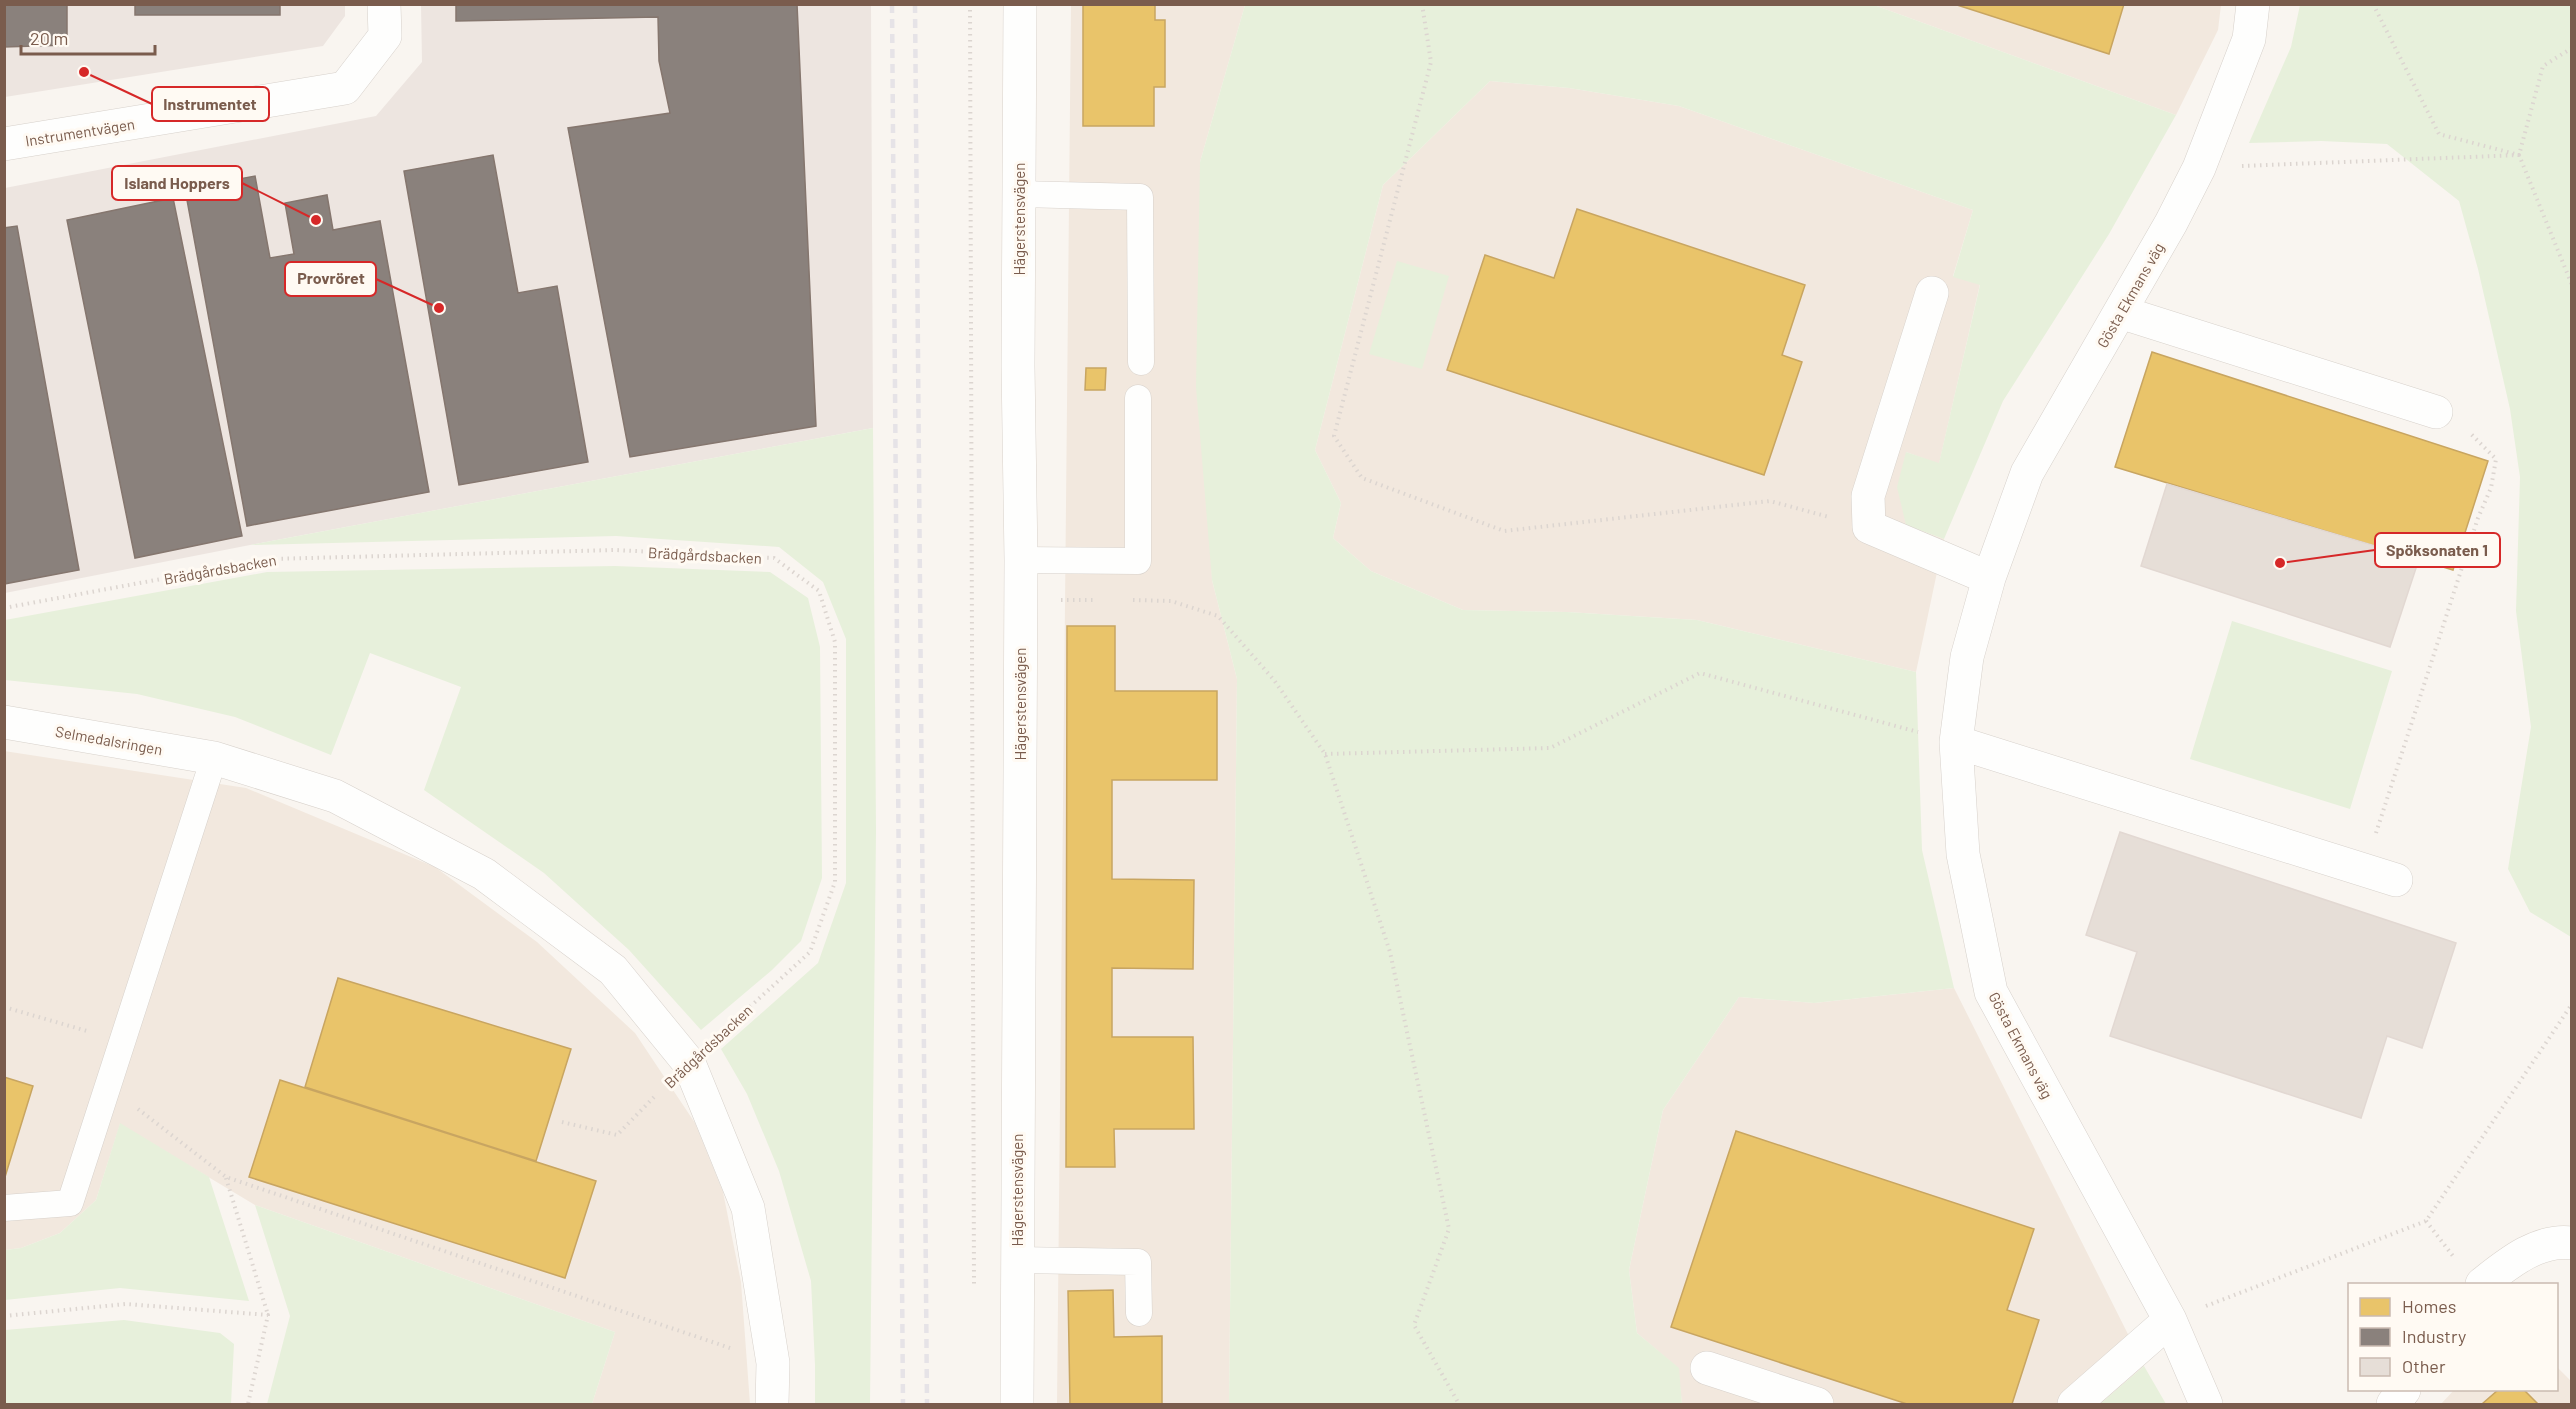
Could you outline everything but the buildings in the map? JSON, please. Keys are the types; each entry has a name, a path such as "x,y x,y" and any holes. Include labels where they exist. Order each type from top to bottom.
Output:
{"street":[{"name":"Instrumentvägen","path":"4,144 345,88 385,36 384,4"},
{"name":"Hägerstensvägen","path":"1017,1404 1021,560 1020,4"},
{"name":"Gösta Ekmans väg","path":"2206,1404 2170,1320 1991,992 1963,854 1956,742 1967,657 1989,578 2027,473 2120,312 2199,168 2249,39 2253,4"},
{"path":"1932,293 1868,496 1869,527 1989,578"},
{"path":"2120,312 2436,412"},
{"name":"Selmedalsringen","path":"4,722 214,758 335,796 484,874 613,970 689,1063 748,1208 773,1363 772,1404"},
{"path":"1956,742 2396,880"},
{"path":"2483,1283 2508,1264 2535,1248 2569,1243"},
{"path":"2074,1404 2170,1320"},
{"path":"1707,1368 1817,1404"},
{"path":"2393,1404 2403,1391"}],"lane":[{"path":"1019,194 1140,197 1142,362"},
{"path":"1021,560 1138,561 1138,398"},
{"path":"4,1208 70,1203 214,758"},
{"path":"1017,1260 1138,1262 1139,1313"}],"path":[{"path":"970,4 974,1292"},
{"path":"1422,4 1431,62 1334,436 1362,477 1504,531 1770,501 1869,527"},
{"path":"2373,4 2439,134 2519,155"},
{"path":"2571,48 2543,66 2519,155 2571,285"},
{"path":"2199,168 2519,155"},
{"path":"2364,871 2478,518 2491,488 2496,459 2469,433 2436,412"},
{"name":"Brädgårdsbacken","path":"4,608 270,559 615,550 774,558 819,591 834,642 834,882 810,952 689,1063 617,1135 562,1122"},
{"path":"1058,600 1103,600"},
{"path":"1126,600 1171,601 1218,616 1274,680 1325,754 1390,952 1449,1229 1414,1325 1459,1404"},
{"path":"1325,754 1550,748 1700,673 1956,742"},
{"path":"2170,1320 2426,1221 2571,1004"},
{"path":"4,1007 122,1042"},
{"path":"108,1086 226,1177 773,1363"},
{"path":"226,1177 268,1315 248,1404"},
{"path":"2426,1221 2454,1257"},
{"path":"4,1316 126,1304 268,1315"}],"shaded area":[{"path":"5,5 345,5 345,16 323,46 5,97"},
{"path":"421,5 871,5 873,428 5,593 5,188 376,116 422,62"},
{"path":"1071,5 1245,5 1200,162 1212,580 1237,679 1229,1404 1057,1404"},
{"path":"1874,5 2221,5 2218,30 2176,115"},
{"path":"1490,81 1569,88 1679,106 1973,210 1953,276 1980,284 1939,464 1906,452 1906,525 1944,539 1916,672 1697,620 1567,612 1463,610 1371,571 1333,538 1341,503 1315,450 1383,185"},
{"path":"4,751 246,788 435,867 537,942 635,1033 695,1123 723,1192 741,1282 750,1404 592,1404 615,1332 255,1205 120,1124 96,1200 60,1233 21,1248 5,1250"},
{"path":"1954,988 2144,1366 2100,1404 1682,1404 1678,1368 1637,1333 1629,1270 1663,1110 1739,997 1814,1003"},
{"path":"2558,1368 2571,1381 2571,1404 2441,1404 2453,1391 2558,1391"}],"green space":[{"path":"1245,5 1874,5 2176,115 2109,234 2003,401 1944,539 1906,525 1897,487 1906,452 1939,463 1980,285 1953,277 1973,210 1679,106 1569,88 1490,81 1383,185 1315,450 1341,503 1333,538 1371,571 1463,610 1567,612 1697,620 1916,672 1922,850 1954,988 1814,1003 1739,997 1663,1110 1629,1270 1637,1333 1679,1368 1682,1404 1229,1404 1237,679 1212,580 1196,387 1200,162"},
{"path":"2300,5 2571,5 2571,937 2530,912 2508,869 2531,727 2516,611 2520,477 2510,409 2478,269 2459,201 2387,144 2321,141 2249,143 2291,47"},
{"path":"1397,261 1449,276 1422,369 1369,354"},
{"path":"873,428 876,831 870,1404 815,1404 811,1281 779,1171 747,1094 721,1049 818,963 846,883 846,639 823,582 779,547 616,536 250,545"},
{"path":"615,566 770,572 808,598 820,647 822,878 801,941 772,970 701,1030 629,950 544,873 424,790 461,687 370,653 331,755 235,717 137,694 5,680 5,620 267,572"},
{"path":"2232,621 2392,671 2350,809 2190,759"},
{"path":"120,1123 209,1177 249,1301 120,1288 5,1300 5,1250 21,1248 60,1233 96,1200"},
{"path":"255,1205 615,1332 592,1404 267,1404 290,1316"},
{"path":"124,1320 220,1333 234,1344 231,1404 5,1404 5,1330"},
{"path":"2144,1366 2166,1404 2100,1404"}],"railway":[{"path":"892,4 903,1404"},
{"path":"915,4 927,1404"}],"place":[{"name":"Instrumentet","path":"84,72"},
{"name":"Island Hoppers","path":"316,220"},
{"name":"Provröret","path":"439,308"},
{"name":"Spöksonaten 1","path":"2280,563"}]}
